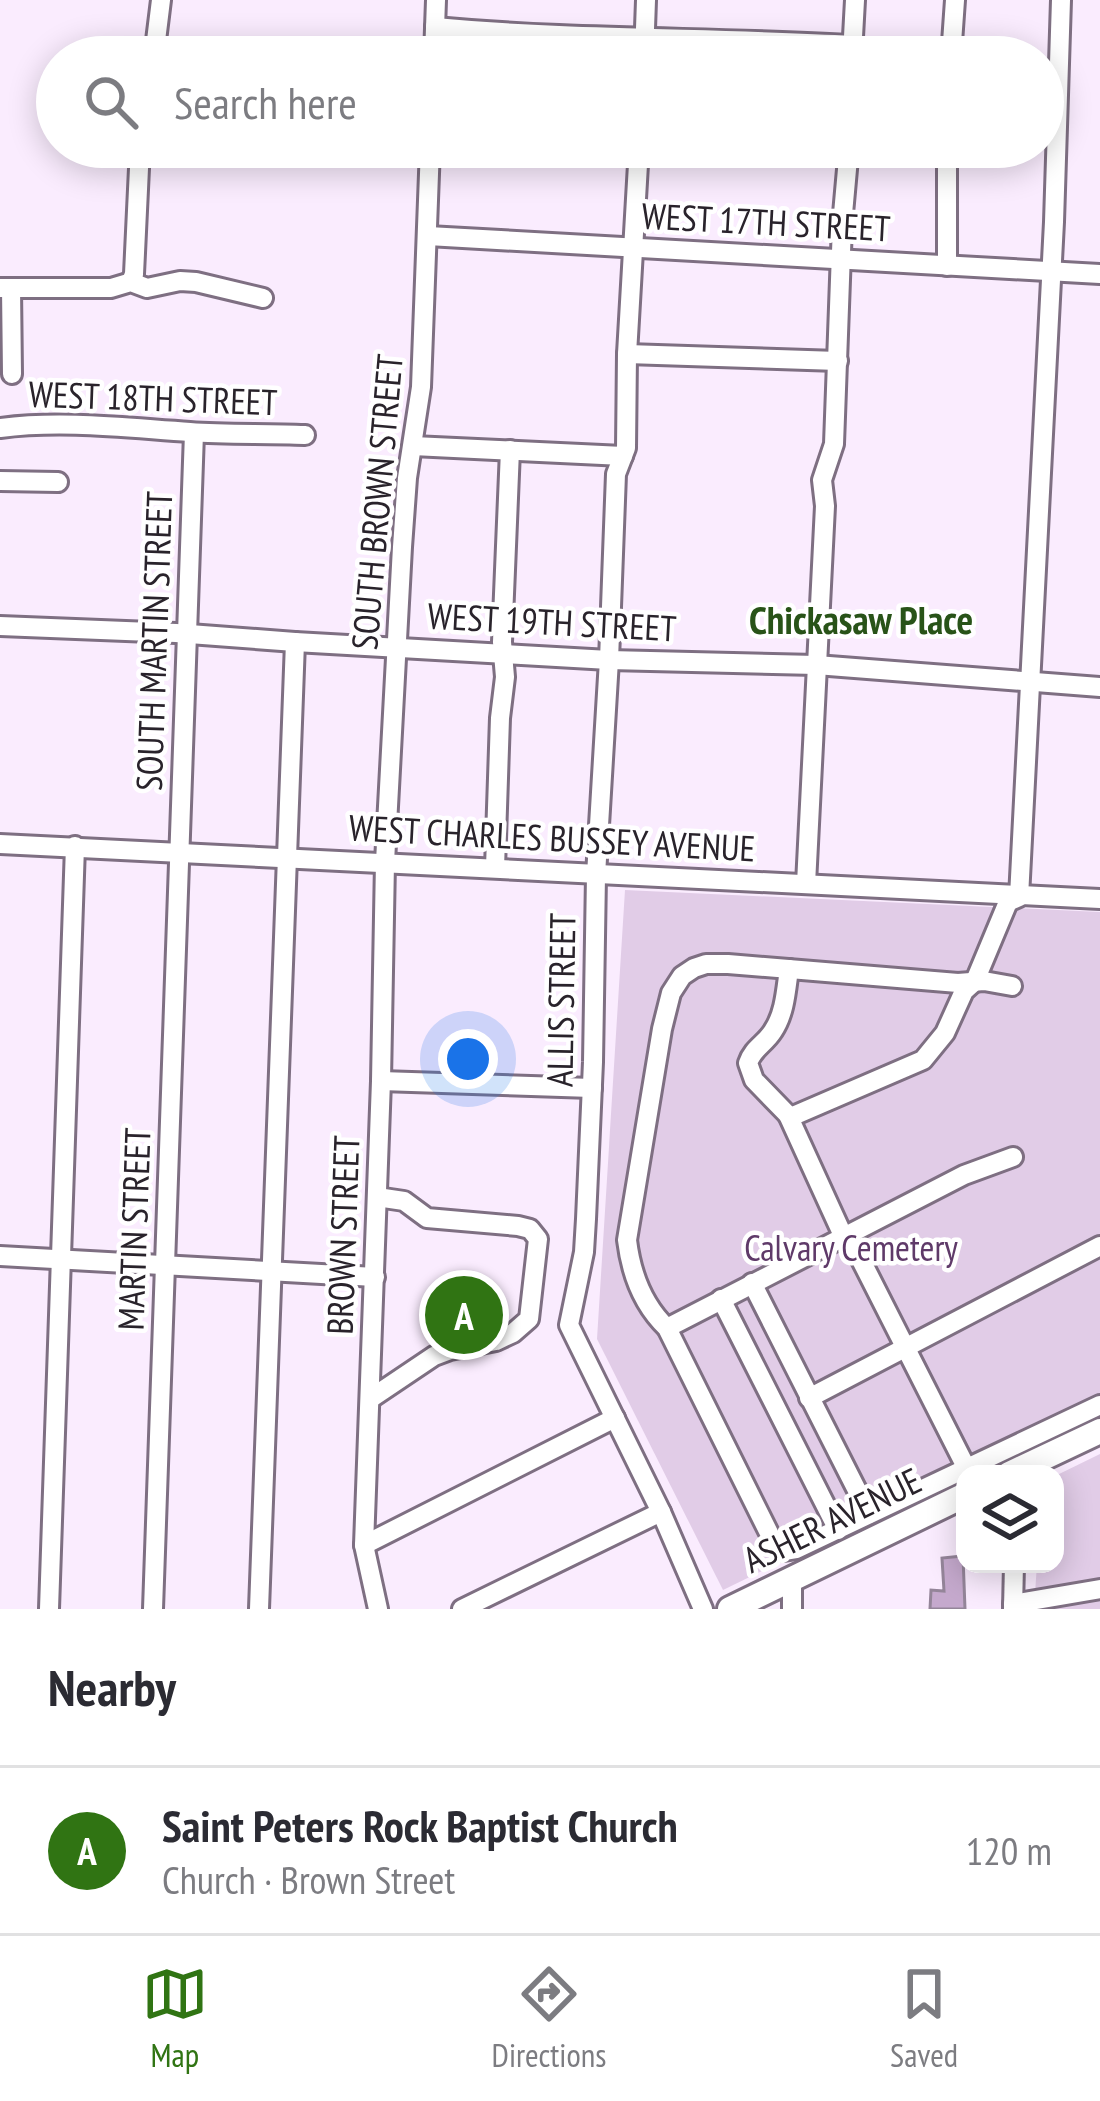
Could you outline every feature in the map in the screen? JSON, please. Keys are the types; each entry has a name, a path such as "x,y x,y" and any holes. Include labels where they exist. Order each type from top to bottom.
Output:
{"main road":[{"path":"1030,1465 1100,1431"},
{"name":"ASHER AVENUE","path":"730,1609 956,1500"}],"street":[{"path":"157,36 161,0"},
{"path":"435,36 436,0"},
{"path":"644,36 646,0"},
{"path":"853,36 855,0"},
{"path":"952,36 955,0"},
{"path":"1060,36 1061,0"},
{"path":"435,27 532,36"},
{"path":"131,282 139,168"},
{"name":"SOUTH BROWN STREET","path":"385,862 407,478 421,386 430,168"},
{"name":"ALLIS STREET","path":"638,168 626,448 616,474 596,874 584,1252 569,1325 704,1609"},
{"path":"806,884 825,506 822,480 834,443 848,168"},
{"path":"947,168 947,266"},
{"path":"788,1115 923,1060 945,1033 964,991 975,981 1008,902 1019,896 1054,168"},
{"name":"WEST 17TH STREET","path":"428,236 1100,274"},
{"path":"12,374 6,288 111,288 131,282 146,288 180,281 262,298"},
{"path":"627,354 838,361"},
{"name":"WEST 18TH STREET","path":"0,428 101,425 305,435"},
{"name":"SOUTH MARTIN STREET","path":"181,851 194,433"},
{"path":"413,446 623,456"},
{"path":"495,868 510,451"},
{"path":"0,481 58,482"},
{"name":"WEST 19TH STREET","path":"0,626 610,660 816,665 1100,687"},
{"path":"259,1609 295,642"},
{"name":"WEST CHARLES BUSSEY AVENUE","path":"0,844 1100,899"},
{"path":"49,1609 75,846"},
{"name":"MARTIN STREET","path":"153,1609 181,851"},
{"name":"BROWN STREET","path":"378,1609 364,1545 385,862"},
{"path":"956,1473 796,1550 784,1551 777,1546 667,1328 637,1282 627,1240 662,1029 671,993 682,976 706,964 1012,986"},
{"path":"789,969 777,1025 752,1052 748,1064 754,1080 788,1115 840,1229 964,1465"},
{"path":"381,1082 592,1088"},
{"path":"667,1328 964,1174 1013,1157"},
{"path":"370,1399 434,1355 496,1341 529,1319 538,1239 530,1229 518,1226 427,1218 404,1201 377,1197"},
{"path":"809,1398 1100,1246"},
{"path":"0,1256 375,1277"},
{"path":"752,1283 869,1514"},
{"path":"721,1299 838,1530"},
{"path":"972,1465 1100,1405"},
{"path":"364,1545 615,1418"},
{"path":"462,1609 661,1512"},
{"path":"1014,1573 1013,1606 1100,1589"},
{"path":"792,1580 792,1609"}],"green space":[{"name":"Calvary Cemetery","path":"625,890 1100,912 1100,1406 979,1465 956,1465 956,1476 723,1590 597,1339"},
{"path":"1100,1454 1100,1609 1034,1609 1036,1573 1064,1573 1064,1472"}],"building":[{"path":"956,1557 956,1573 964,1573 965,1609 930,1609 931,1590 944,1591 942,1558"}],"place":[{"name":"Saint Peters Rock Baptist Church","path":"464,1315"}],"district":[{"name":"Chickasaw Place","path":"861,620"}]}
